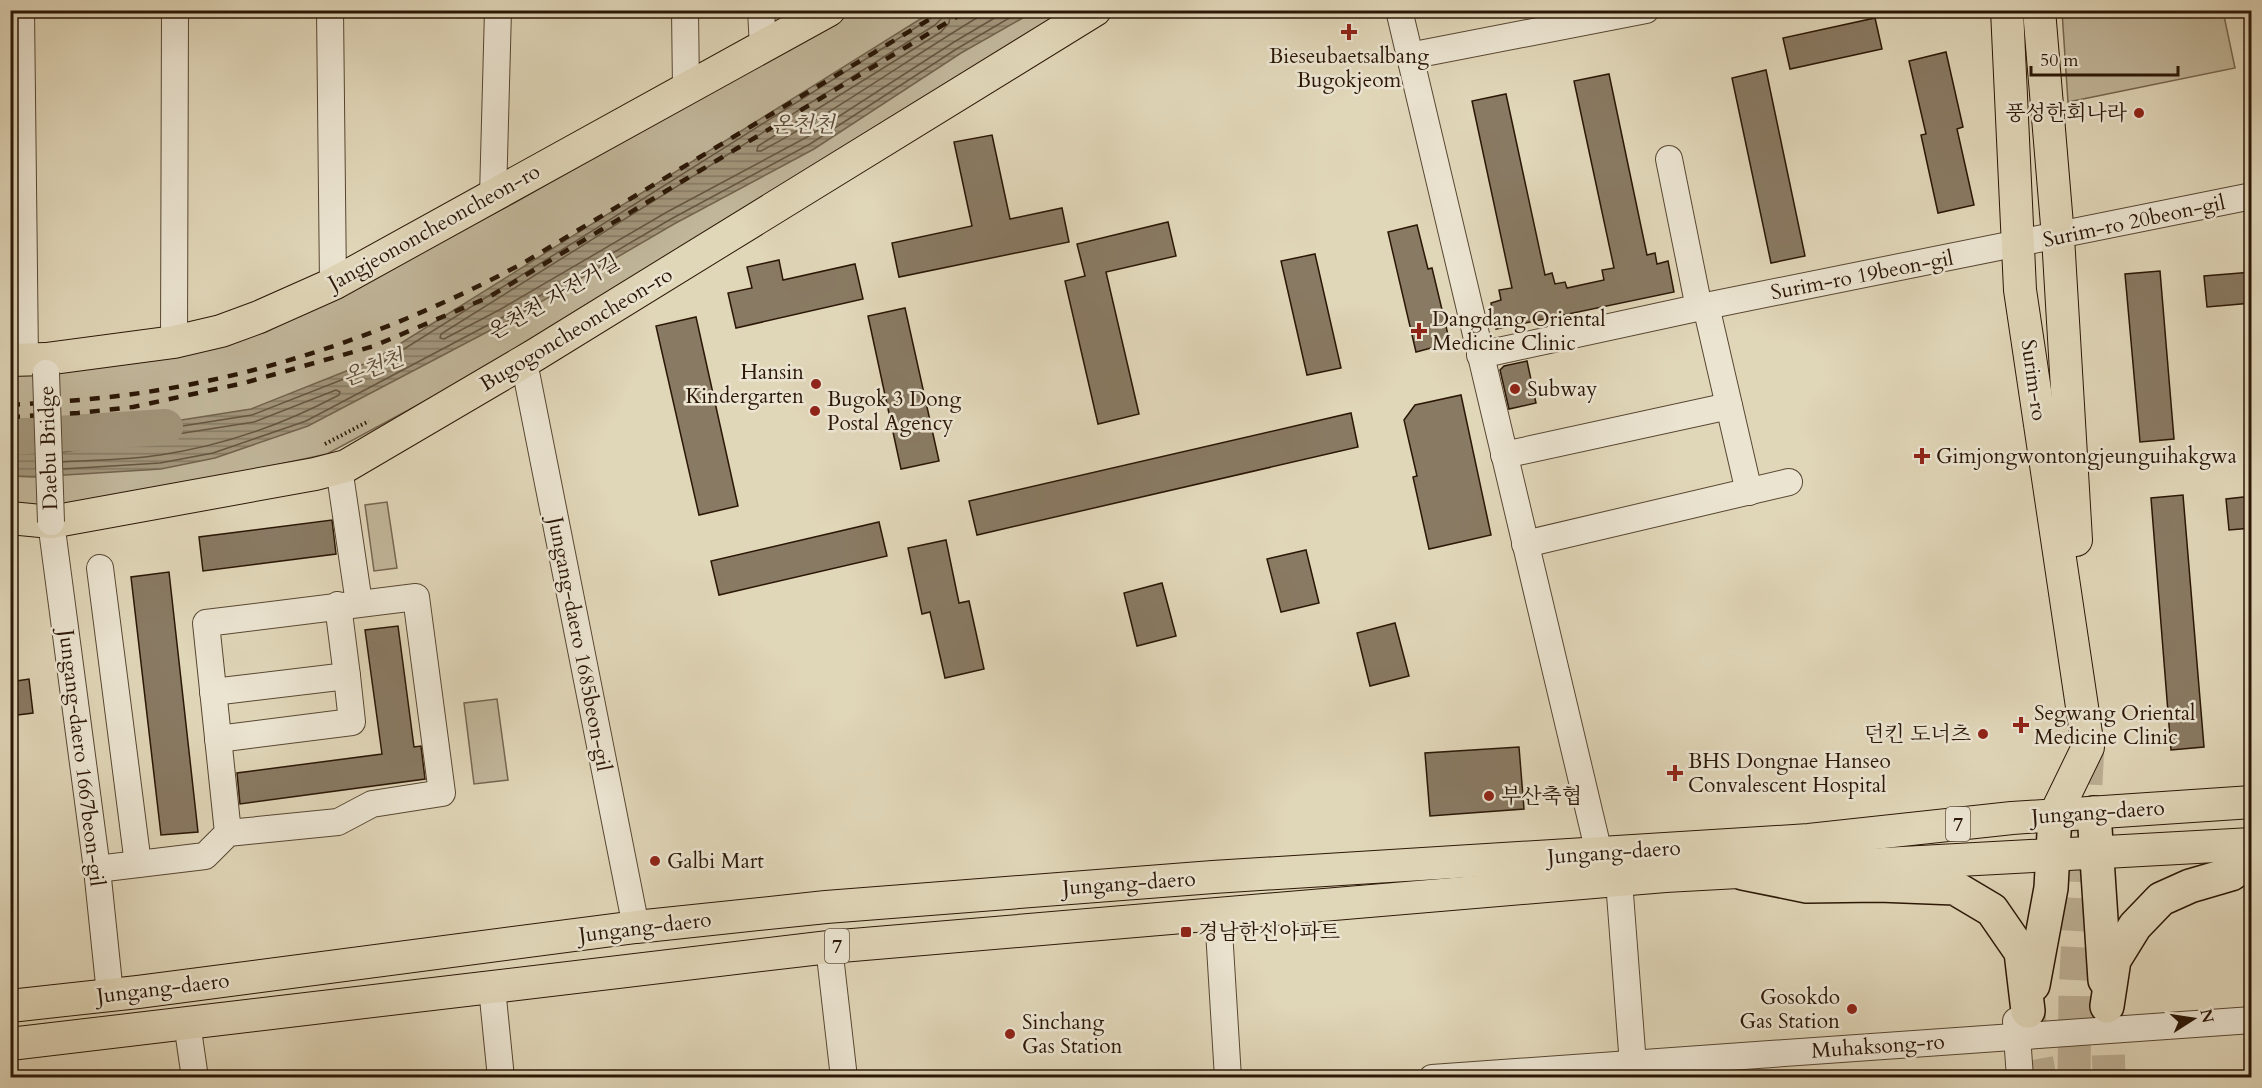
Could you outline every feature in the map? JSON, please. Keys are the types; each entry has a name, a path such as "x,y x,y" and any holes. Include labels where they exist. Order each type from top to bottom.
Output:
{"highway":[{"path":"2094,813 2107,1006 2114,960 2135,926 2161,899 2190,886 2230,874 2252,859"},
{"path":"2023,1024 2050,888 2055,814"},
{"path":"1743,873 1807,886 1879,885 1955,888 1992,910 2021,952 2023,1024"}],"main road":[{"name":"Jangjeononcheoncheon-ro","path":"32,363 174,342 221,331 259,317 333,284 829,10"},
{"name":"Bugogoncheoncheon-ro","path":"10,518 51,522 315,474 331,456 380,447 524,362 1095,10"},
{"name":"Surim-ro","path":"2007,10 2020,290 2088,747 2055,814"},
{"name":"Surim-ro","path":"2039,10 2058,237 2088,747 2094,813"},
{"name":"Jungang-daero","path":"10,1006 636,927 826,907 1213,877 1809,840 2055,814 2252,801"},
{"name":"Jungang-daero","path":"10,1044 829,947 1665,876 2252,844"}],"street":[{"name":"Daebu Bridge","path":"21,10 32,363 51,522"},
{"path":"174,342 175,10"},
{"path":"330,10 333,284"},
{"path":"493,195 498,10"},
{"path":"686,10 687,89"},
{"path":"761,10 763,47"},
{"path":"1399,10 1599,854"},
{"path":"1410,57 1646,10"},
{"path":"1670,159 1702,307 1749,492"},
{"name":"Surim-ro 20beon-gil","path":"2017,244 2252,196"},
{"name":"Surim-ro 19beon-gil","path":"1480,355 1702,307 2017,244"},
{"name":"Jungang-daero 1685beon-gil","path":"524,362 636,927"},
{"path":"1504,456 1729,406"},
{"path":"218,739 352,722 347,676 348,604 331,456"},
{"path":"1525,544 1789,482"},
{"name":"Jungang-daero 1667beon-gil","path":"51,522 97,869 110,994"},
{"path":"100,568 138,864"},
{"path":"97,869 206,856 228,833 338,822 372,804 442,793 416,597 206,623 228,833"},
{"path":"213,692 347,676"},
{"path":"1618,881 1634,1071"},
{"path":"1218,914 1228,1077"},
{"path":"829,947 844,1077"},
{"path":"492,988 501,1077"},
{"name":"Muhaksong-ro","path":"1432,1077 1634,1071 2023,1024 2252,1020"},
{"path":"187,1023 195,1077"},
{"path":"2020,1077 2023,1024"}],"path":[{"path":"331,456 372,419"}],"shaded area":[{"path":"845,11 1084,11 538,340 327,454 64,511 11,510 10,372 183,354 266,332 514,203"},
{"path":"2062,11 2223,11 2235,68 2068,102"},
{"path":"387,502 397,568 374,571 365,505"},
{"path":"497,699 508,780 474,784 464,703"}],"water":[{"name":"온천천","path":"933,11 1035,11 961,53 814,149 674,224 508,321 308,426 215,458 161,469 33,477 11,476 11,447 251,409 374,360"}],"building":[{"path":"1875,18 1882,49 1790,69 1783,38"},
{"path":"1946,52 1963,127 1957,129 1974,205 1938,213 1921,135 1926,134 1909,61"},
{"path":"1766,70 1805,256 1771,263 1732,78"},
{"path":"1609,74 1647,255 1655,253 1657,264 1668,261 1674,292 1496,329 1491,303 1501,300 1499,290 1512,288 1472,101 1506,94 1545,275 1552,273 1555,284 1565,282 1567,288 1604,280 1602,270 1614,268 1574,81"},
{"path":"992,135 1010,219 1062,208 1069,242 899,277 892,243 972,226 954,142"},
{"path":"1168,222 1176,256 1106,272 1139,414 1098,424 1065,281 1085,276 1077,244"},
{"path":"1417,225 1428,269 1432,268 1450,343 1416,352 1388,232"},
{"path":"1315,254 1341,368 1307,375 1281,261"},
{"path":"779,260 783,280 855,264 863,299 736,328 728,293 752,288 747,267"},
{"path":"2160,271 2174,439 2140,442 2125,274"},
{"path":"2252,272 2252,303 2207,307 2204,276"},
{"path":"905,308 939,461 901,469 868,316"},
{"path":"696,317 738,506 699,515 656,326"},
{"name":"Subway","path":"1527,361 1536,403 1509,409 1500,370 1504,366"},
{"path":"1461,395 1491,535 1429,549 1413,477 1417,476 1404,420 1415,405"},
{"path":"1351,413 1358,447 977,535 969,501"},
{"path":"2183,495 2204,747 2171,750 2151,498"},
{"path":"2252,496 2252,528 2229,530 2226,499"},
{"path":"332,520 336,554 203,571 199,537"},
{"path":"879,522 887,556 719,595 711,561"},
{"path":"946,540 959,603 969,601 984,669 945,678 930,612 922,614 908,548"},
{"path":"1306,550 1319,603 1281,612 1267,559"},
{"path":"169,572 198,832 161,835 131,577"},
{"path":"1162,583 1176,636 1137,646 1124,593"},
{"path":"1395,623 1409,676 1370,686 1357,633"},
{"path":"398,626 414,747 421,746 425,779 240,804 237,773 382,754 365,630"},
{"path":"29,679 33,713 10,716 10,682"},
{"path":"1519,747 1524,809 1430,816 1425,753"}],"waterway":[{"name":"온천천","path":"10,437 165,427"}],"tunnel":[{"path":"2074,1078 2075,994 2088,744"},
{"path":"2107,1006 2109,1078"},
{"path":"2028,1011 2040,1078"}],"railway":[{"path":"10,405 130,394 196,383 294,359 389,326 481,285 525,262 945,10"},
{"path":"10,417 133,407 244,383 374,346 489,297 968,10"}],"place":[{"name":"Bieseubaetsalbang Bugokjeom","path":"1349,32"},
{"name":"풍성한회나라","path":"2139,113"},
{"name":"Dangdang Oriental Medicine Clinic","path":"1419,331"},
{"name":"Hansin Kindergarten","path":"816,384"},
{"name":"Subway","path":"1515,389"},
{"name":"Bugok 3 Dong Postal Agency","path":"815,411"},
{"name":"Gimjongwontongjeunguihakgwa","path":"1922,456"},
{"name":"Segwang Oriental Medicine Clinic","path":"2021,725"},
{"name":"던킨 도너츠","path":"1983,734"},
{"name":"BHS Dongnae Hanseo Convalescent Hospital","path":"1675,773"},
{"name":"부산축협","path":"1489,796"},
{"name":"Galbi Mart","path":"655,861"},
{"name":"경남한신아파트","path":"1186,932"},
{"name":"Gosokdo Gas Station","path":"1852,1009"},
{"name":"Sinchang Gas Station","path":"1010,1034"}]}
